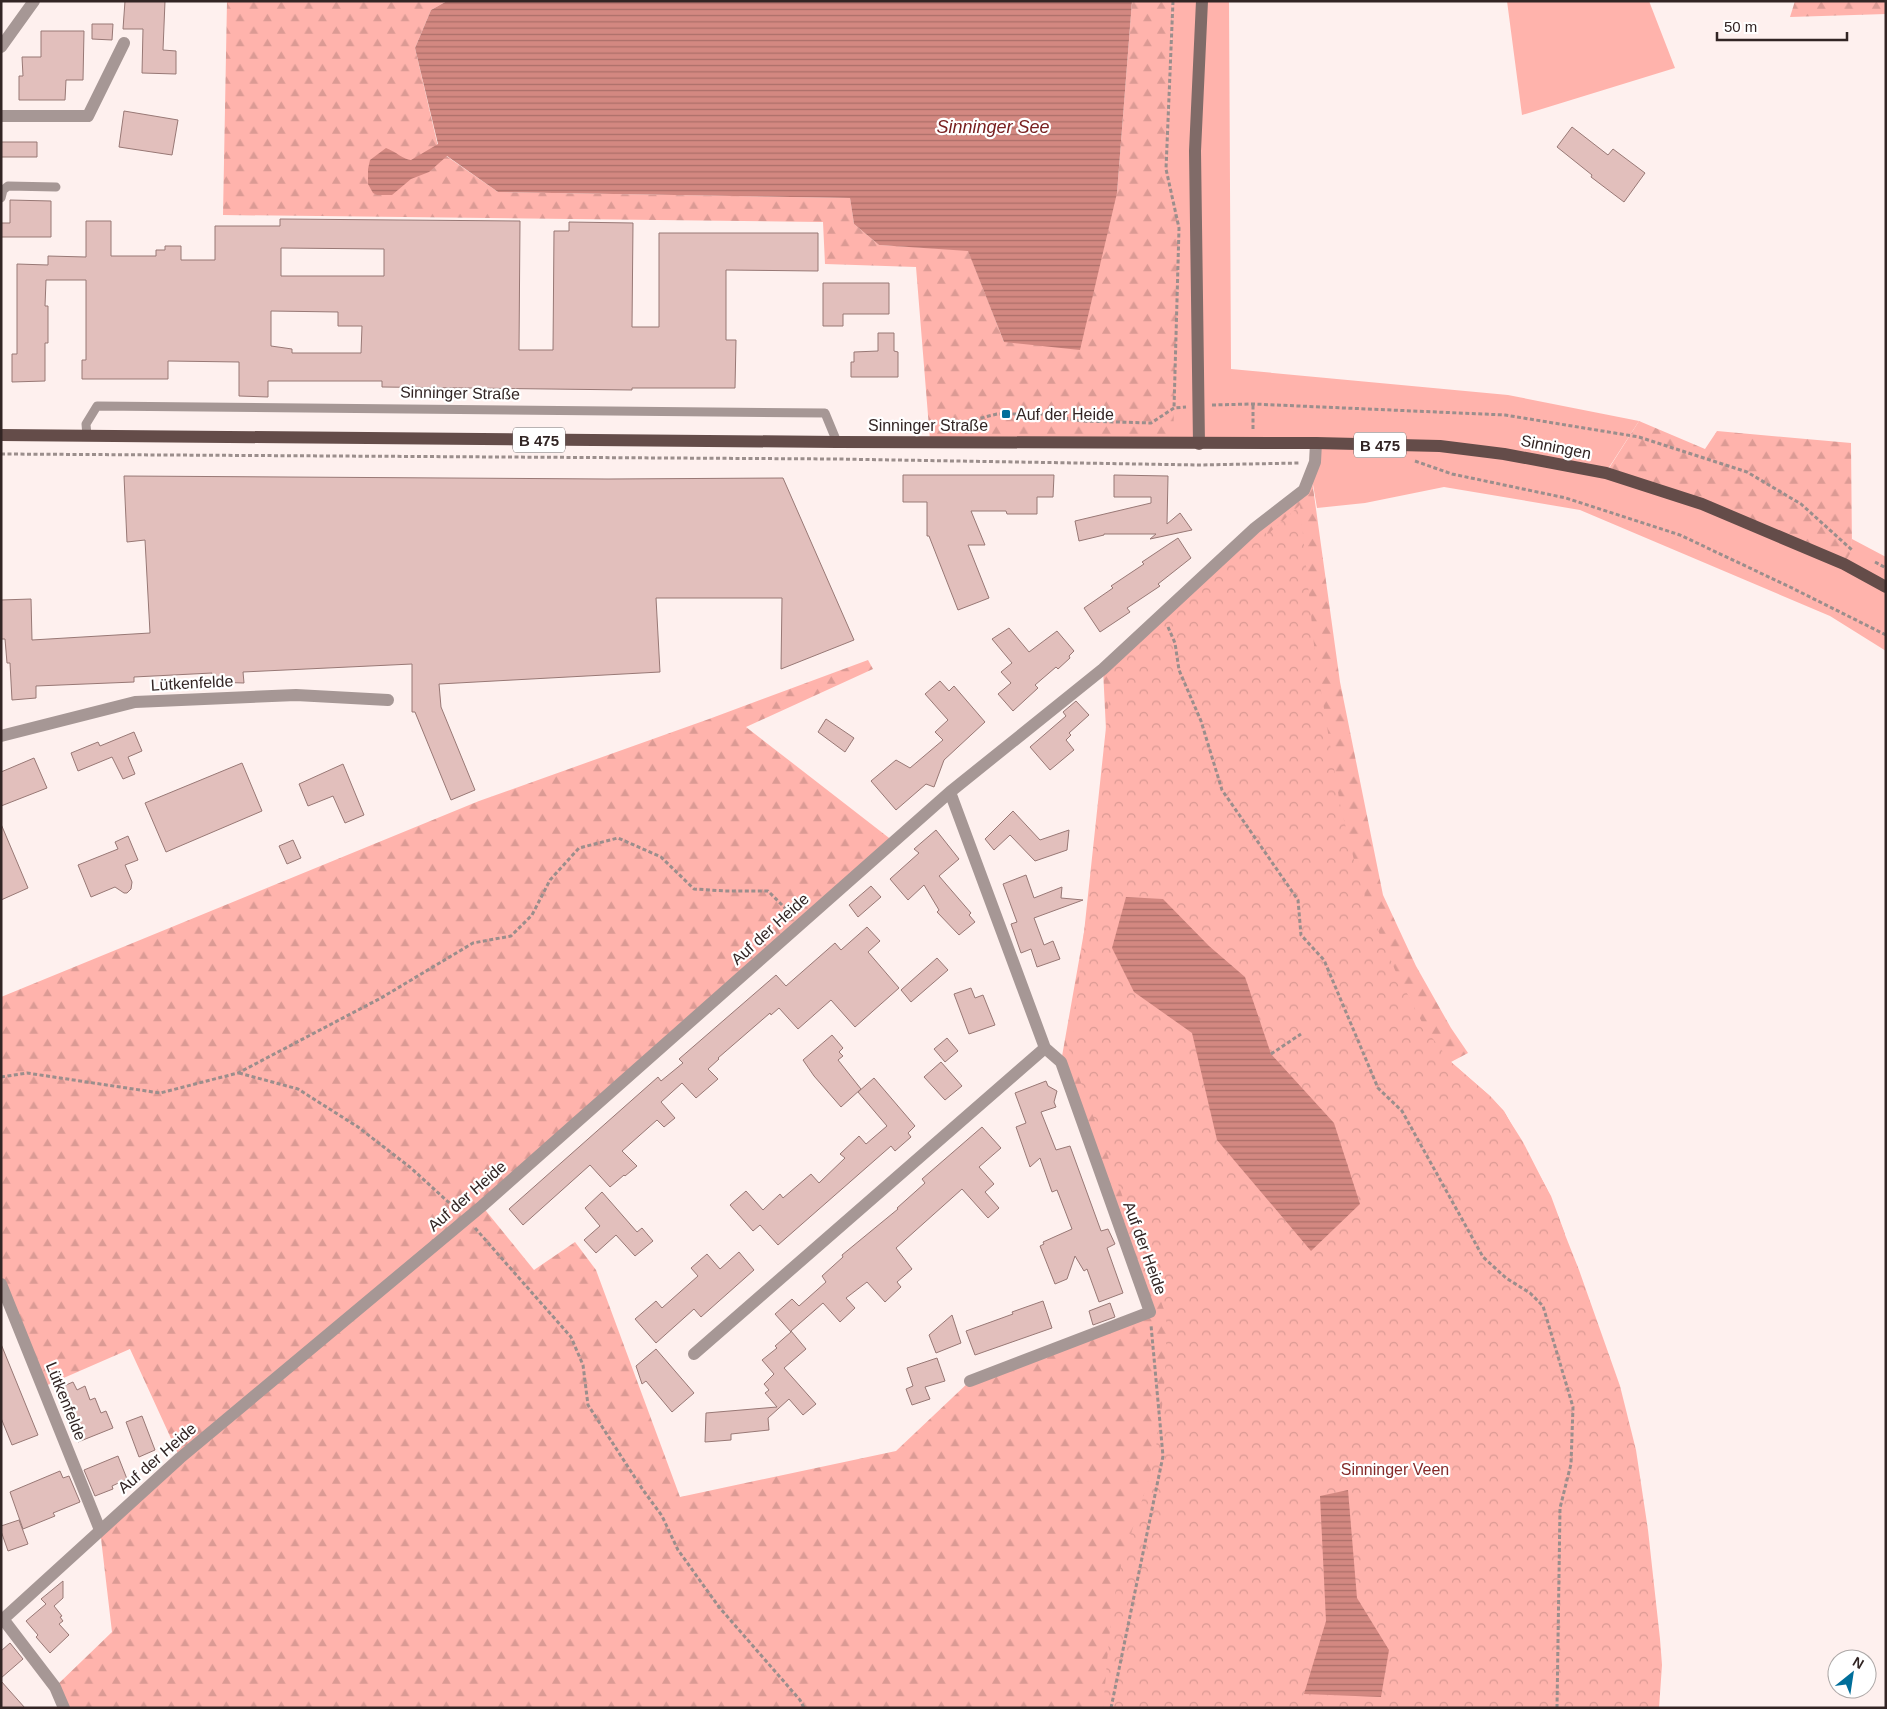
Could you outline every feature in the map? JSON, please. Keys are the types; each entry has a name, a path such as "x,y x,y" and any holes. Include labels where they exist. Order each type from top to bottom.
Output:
{"main road":[{"path":"1198,444 1195,151 1202,1"},
{"name":"Sinninger Straße","path":"1,435 837,442 1005,441 1198,444"},
{"name":"Sinningen","path":"1198,444 1316,443 1440,446 1504,454 1606,473 1702,504 1844,564 1886,586"}],"street":[{"path":"1,47 34,1"},
{"path":"1,116 88,116 124,43"},
{"name":"Auf der Heide","path":"2,1620 180,1458 467,1218 950,792 1103,669 1255,528 1304,490 1315,462 1316,443"},
{"name":"Lütkenfelde","path":"1,736 10,732 135,702 296,695 388,700"},
{"name":"Auf der Heide","path":"950,792 1045,1048 1061,1062 1150,1312 970,1381"},
{"path":"694,1354 1045,1048"},
{"name":"Lütkenfelde","path":"1,1284 100,1530"},
{"path":"2,1620 55,1687 64,1708"}],"lane":[{"path":"1,198 3,190 8,186 56,187"},
{"name":"Sinninger Straße","path":"87,436 86,424 97,406 825,413 837,442"}],"path":[{"path":"1173,1 1166,169 1179,228 1174,408"},
{"path":"1198,405 1253,404 1506,415 1639,437 1747,472 1801,504 1852,550 1860,554"},
{"path":"1,454 826,459 1198,465 1315,462"},
{"path":"1413,460 1452,474 1566,498 1680,535 1886,635"},
{"path":"1869,559 1886,568"},
{"path":"1160,616 1175,643 1180,670 1201,721 1222,790 1298,900 1301,935 1324,960 1378,1088 1402,1112 1483,1257 1506,1278 1530,1293 1543,1306 1573,1407 1571,1464 1560,1508 1557,1708"},
{"path":"1,1077 27,1073 160,1094 238,1073 382,998 473,943 511,936 532,915 550,880 580,848 618,838 661,857 694,889 768,891 800,924"},
{"path":"1271,1054 1301,1034"},
{"path":"238,1073 298,1089 358,1127 411,1168 467,1218 571,1337 583,1366 588,1404 643,1490 662,1516 678,1550 719,1607 800,1700 804,1708"},
{"path":"1111,1708 1163,1456 1150,1312"}],"green space":[{"path":"227,1 447,1 431,10 415,48 439,151 498,192 850,198 854,224 879,245 968,250 1004,342 1117,193 1132,1 1173,1 1166,169 1179,228 1173,444 930,440 916,267 825,264 823,222 223,215"},
{"path":"1173,1 1229,1 1231,369 1508,395 1639,421 1606,472 1852,550 1852,539 1886,557 1886,651 1830,616 1580,510 1444,487 1365,503 1317,508 1311,473 1315,443 1173,444 1166,169"},
{"path":"1507,1 1649,1 1675,68 1522,115"},
{"path":"1795,1 1886,1 1886,14 1790,17"},
{"path":"1639,421 1705,449 1717,431 1851,443 1852,550 1844,564 1606,473"},
{"path":"1311,473 1340,682 1383,895 1416,966 1451,1028 1468,1053 1451,1062 1490,1096 1504,1111 1551,1196 1565,1234 1119,1708 64,1708 55,1687 112,1632 100,1530 180,1458 130,1349 43,1387 1,1284 1,997 479,801 868,660 873,669 746,727 893,841 482,1206 534,1270 575,1242 596,1270 680,1497 896,1451 970,1381 1150,1312 1061,1062 1109,791 1103,669 1304,490"},
{"name":"Sinninger Veen","path":"1300,505 1315,655 1340,804 1359,880 1369,909 1395,970 1426,1030 1451,1062 1490,1096 1504,1112 1523,1142 1547,1189 1579,1270 1620,1386 1636,1450 1648,1530 1662,1665 1659,1708 1103,1708 1110,1629 1117,1583 1150,1474 1158,1435 1165,1375 1166,1335 1166,1315 1065,1039 1073,1035 1113,662 1266,528 1266,536"}],"water":[{"name":"Sinninger See","path":"447,1 1132,1 1117,193 1080,350 1004,342 968,251 879,245 854,224 850,198 498,192 447,156 429,172 411,179 392,195 377,195 373,193 368,184 370,160 386,148 405,159 411,160 438,144 415,48 431,10"},
{"path":"1126,897 1163,899 1209,946 1245,977 1271,1054 1334,1123 1360,1204 1311,1251 1217,1140 1192,1033 1134,992 1112,948"},
{"path":"1348,1490 1357,1598 1389,1650 1381,1697 1304,1694 1326,1621 1320,1496"}],"building":[{"path":"125,1 165,1 163,50 176,51 176,74 142,73 143,29 123,29"},
{"path":"92,24 113,24 112,40 92,39"},
{"path":"41,31 84,31 83,80 66,80 65,100 19,100 19,76 23,76 22,57 41,57"},
{"path":"124,111 178,120 172,155 119,147"},
{"path":"1572,127 1608,155 1613,149 1645,173 1624,202 1591,177 1592,175 1557,147"},
{"path":"1,142 37,142 37,157 1,157"},
{"path":"10,200 51,201 51,237 1,237 1,223 10,223"},
{"path":"280,219 520,221 519,350 553,350 554,231 569,231 569,222 633,223 632,327 659,327 659,233 818,233 818,271 726,270 726,340 736,340 735,388 632,388 632,390 382,387 382,381 268,381 268,397 239,396 239,362 168,361 168,379 82,379 82,360 86,360 86,280 46,280 45,306 48,306 48,343 45,343 45,381 12,382 12,354 17,354 17,264 48,265 48,256 86,257 86,221 111,221 111,256 156,256 156,250 165,250 165,246 181,246 181,260 215,260 215,226 280,226","holes":["281,248 384,249 384,276 281,276","271,311 338,312 338,326 362,326 361,353 292,353 292,349 271,346"]},
{"path":"823,283 889,283 889,314 843,314 843,326 823,326"},
{"path":"878,333 894,333 894,351 898,352 898,377 851,377 851,362 854,362 854,352 878,351"},
{"path":"903,475 1054,475 1053,497 1037,497 1037,514 1007,514 1006,511 971,511 985,545 968,545 989,598 958,610 929,536 927,536 927,502 903,502"},
{"path":"1114,475 1168,476 1167,524 1180,513 1192,530 1150,539 1156,534 1104,534 1079,541 1075,521 1151,503 1151,497 1114,497"},
{"path":"124,476 608,479 783,478 854,640 781,669 782,598 656,598 660,672 439,684 441,707 475,790 451,800 415,712 412,712 412,664 243,672 244,683 212,682 212,673 134,677 134,682 36,686 36,698 12,700 10,663 7,663 5,639 1,639 1,600 31,599 32,640 150,633 145,540 127,542"},
{"path":"1178,538 1191,558 1158,584 1160,586 1127,608 1130,612 1100,632 1084,608 1113,588 1111,586 1144,564 1142,562"},
{"path":"1009,628 1029,652 1057,631 1074,651 1069,656 1070,658 1058,669 1056,667 1035,685 1038,688 1013,711 998,694 1011,683 1001,672 1012,663 992,639"},
{"path":"940,681 949,691 954,686 985,722 944,760 934,787 926,784 896,810 871,781 896,760 910,768 943,740 935,732 948,720 925,694"},
{"path":"1076,701 1089,715 1069,733 1071,735 1066,740 1074,750 1050,770 1030,747 1066,716 1063,712"},
{"path":"826,719 854,738 845,752 818,732"},
{"path":"134,732 142,751 128,757 135,774 123,779 112,757 78,771 71,753 98,742 100,746"},
{"path":"34,758 47,788 1,806 1,772"},
{"path":"242,763 262,811 166,852 145,803"},
{"path":"343,764 364,815 345,823 333,796 308,806 299,784"},
{"path":"1013,811 1040,840 1069,830 1067,850 1035,861 1010,835 994,850 985,839"},
{"path":"1,824 28,888 1,900"},
{"path":"936,830 959,859 939,876 971,913 969,915 975,922 959,935 937,912 939,910 924,885 908,900 890,879 919,853 914,849"},
{"path":"128,836 138,860 125,865 132,882 131,889 124,893 115,887 91,897 78,865 118,849 115,842"},
{"path":"293,840 301,858 287,864 279,846"},
{"path":"1026,875 1034,898 1062,887 1061,898 1083,900 1034,918 1044,945 1053,941 1060,959 1037,967 1031,949 1021,953 1011,924 1017,922 1003,884"},
{"path":"871,886 881,897 858,917 849,905"},
{"path":"867,927 880,941 868,952 899,988 855,1027 831,1000 798,1029 779,1008 771,1015 770,1013 718,1058 708,1069 718,1079 696,1098 682,1083 661,1102 675,1118 664,1127 657,1120 622,1151 637,1166 625,1176 610,1187 590,1165 523,1225 509,1209 658,1077 661,1081 683,1063 679,1059 776,975 786,986 835,943 841,950"},
{"path":"937,958 948,970 911,1002 901,990"},
{"path":"971,988 975,998 983,995 995,1025 969,1034 954,994"},
{"path":"832,1035 843,1048 839,1052 843,1056 838,1060 861,1089 841,1107 814,1076 803,1060"},
{"path":"947,1038 958,1051 945,1062 934,1049"},
{"path":"941,1062 962,1086 945,1100 924,1077"},
{"path":"874,1078 915,1126 908,1133 911,1137 895,1151 891,1146 778,1245 760,1225 753,1231 730,1205 746,1191 763,1210 780,1194 783,1198 811,1174 819,1183 845,1158 840,1154 859,1136 866,1144 887,1126 858,1092"},
{"path":"1046,1081 1048,1086 1057,1091 1054,1102 1056,1107 1041,1112 1056,1150 1070,1146 1101,1231 1108,1229 1115,1244 1107,1248 1123,1293 1099,1302 1087,1269 1084,1271 1075,1256 1067,1279 1055,1284 1040,1246 1044,1244 1043,1242 1072,1229 1057,1190 1052,1192 1040,1158 1030,1167 1016,1127 1026,1123 1015,1093"},
{"path":"982,1127 1001,1148 979,1167 994,1184 985,1192 999,1208 988,1218 962,1189 896,1248 912,1269 897,1282 901,1287 885,1302 867,1282 846,1298 855,1308 840,1322 823,1303 791,1331 806,1349 784,1368 816,1404 803,1415 789,1399 768,1418 769,1430 731,1434 731,1440 705,1442 706,1413 777,1407 765,1393 769,1390 764,1384 774,1374 762,1360 777,1348 775,1346 791,1332 775,1314 792,1299 799,1306 826,1282 822,1276 843,1257 842,1255 898,1209 925,1183 922,1179"},
{"path":"602,1192 637,1232 642,1228 653,1241 635,1256 616,1235 596,1253 584,1240 600,1226 585,1208"},
{"path":"739,1252 754,1270 701,1317 694,1309 656,1343 635,1319 656,1301 662,1308 698,1276 691,1268 707,1254 720,1269"},
{"path":"1043,1301 1052,1328 975,1355 966,1331"},
{"path":"1110,1303 1115,1317 1093,1325 1089,1311"},
{"path":"952,1315 961,1343 936,1353 929,1335"},
{"path":"1,1344 38,1435 12,1445 1,1418"},
{"path":"656,1349 694,1393 672,1412 646,1381 642,1384 636,1366"},
{"path":"937,1358 945,1381 925,1387 930,1399 912,1405 906,1389 913,1386 907,1368"},
{"path":"73,1382 77,1390 85,1386 90,1400 95,1398 101,1413 106,1411 113,1428 78,1442 71,1424 73,1423 59,1388"},
{"path":"142,1416 155,1450 139,1457 126,1422"},
{"path":"118,1456 127,1479 112,1486 113,1489 95,1496 84,1470"},
{"path":"60,1471 63,1478 69,1476 80,1502 53,1513 55,1516 23,1529 10,1492"},
{"path":"19,1520 28,1544 8,1551 1,1526"},
{"path":"63,1581 63,1598 54,1606 62,1616 60,1617 63,1621 59,1624 69,1635 50,1653 36,1637 38,1635 26,1621 46,1604 41,1599"},
{"path":"10,1643 23,1659 1,1678 1,1651"},
{"path":"1,1681 25,1708 1,1708"}],"place":[{"name":"Auf der Heide","path":"1006,414"}]}
